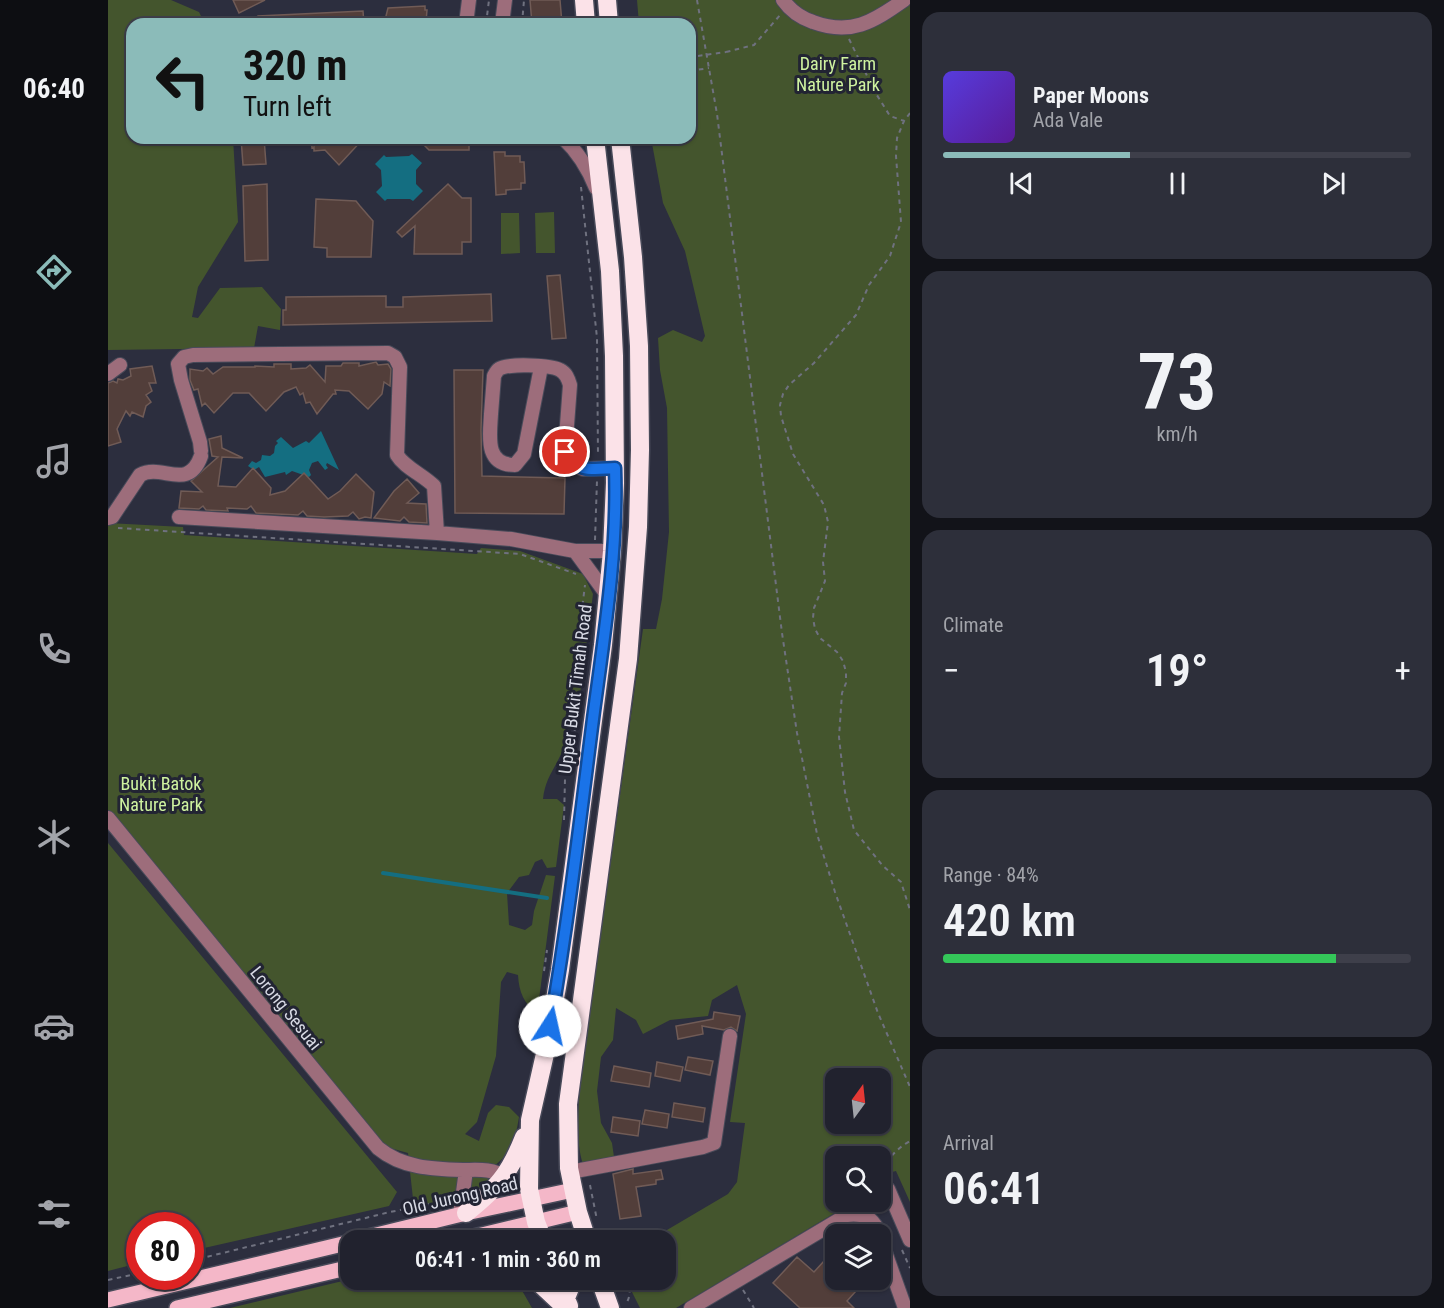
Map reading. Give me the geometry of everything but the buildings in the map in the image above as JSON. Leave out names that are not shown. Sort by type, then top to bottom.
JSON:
[{"type":"highway","points":[[607,0],[608,18]]},
{"type":"highway","name":"Upper Bukit Timah Road","points":[[539,1230],[530,1199],[528,1154],[530,1120],[547,1045],[560,970],[571,829],[608,596],[603,551],[614,356],[611,296],[597,144]]},
{"type":"highway","points":[[590,1230],[578,1212],[578,1182],[568,1151],[568,1104],[628,659],[640,450],[639,346],[633,257],[621,144]]},
{"type":"highway","points":[[611,296],[618,262],[622,257],[633,257]]},
{"type":"highway","points":[[609,473],[629,450],[632,448],[640,450]]},
{"type":"highway","points":[[571,829],[586,833],[600,828],[606,818]]},
{"type":"highway","points":[[464,1208],[504,1177],[514,1162],[530,1120]]},
{"type":"highway","points":[[548,1290],[567,1305]]},
{"type":"highway","points":[[562,1290],[567,1305]]},
{"type":"highway","points":[[567,1305],[570,1290]]},
{"type":"highway","points":[[607,1290],[618,1306]]},
{"type":"main road","name":"Old Jurong Road","points":[[390,1230],[464,1208],[530,1199],[578,1182]]},
{"type":"main road","points":[[504,1230],[578,1212]]},
{"type":"main road","points":[[108,1300],[340,1245]]},
{"type":"main road","points":[[177,1308],[340,1270]]},
{"type":"street","points":[[467,18],[469,0]]},
{"type":"street","points":[[503,18],[505,0]]},
{"type":"street","points":[[785,3],[805,19],[825,26],[843,28],[862,25],[878,18],[904,0]]},
{"type":"street","points":[[562,144],[578,152],[589,170],[602,201]]},
{"type":"street","points":[[108,518],[112,517],[140,475],[148,471],[177,476],[197,467],[201,453],[200,442],[178,364],[184,357],[193,355],[388,353],[395,357],[400,367],[397,455],[401,462],[423,475],[434,486],[437,533]]},
{"type":"street","points":[[108,374],[120,364]]},
{"type":"street","points":[[541,367],[524,454],[515,465],[506,465],[495,457],[489,444],[494,376],[498,369],[507,365],[552,367],[561,370],[568,377],[570,385],[565,452],[572,464],[583,469],[609,473]]},
{"type":"street","points":[[179,517],[437,533],[511,539],[575,551],[603,551]]},
{"type":"street","points":[[575,551],[608,596]]},
{"type":"street","name":"Lorong Sesuai","points":[[108,818],[378,1148],[400,1162],[421,1167],[487,1170],[504,1177]]},
{"type":"street","points":[[578,1182],[714,1143],[730,1036]]},
{"type":"street","points":[[464,1208],[466,1170]]},
{"type":"street","points":[[891,1199],[910,1240]]},
{"type":"street","points":[[832,1224],[847,1215],[857,1214],[868,1217],[874,1224]]},
{"type":"street","points":[[691,1308],[825,1228]]},
{"type":"street","points":[[891,1268],[905,1308]]},
{"type":"path","points":[[487,18],[489,0]]},
{"type":"path","points":[[522,18],[524,0]]},
{"type":"path","points":[[696,0],[717,114],[782,633],[797,733],[817,834],[835,892],[878,1013],[910,1087]]},
{"type":"path","points":[[696,56],[754,45],[785,3]]},
{"type":"path","points":[[843,28],[891,116],[904,122]]},
{"type":"path","points":[[696,70],[709,68]]},
{"type":"path","points":[[910,113],[897,138],[896,156],[901,222],[890,256],[869,285],[856,315],[814,363],[789,385],[780,405],[781,416],[793,454],[824,505],[828,522],[823,562],[825,581],[814,608],[813,618],[820,638],[837,652],[846,672],[839,737],[845,792],[854,830],[883,866],[901,882],[910,910]]},
{"type":"path","points":[[581,188],[609,473],[603,551]]},
{"type":"path","points":[[108,527],[520,554],[575,574]]},
{"type":"path","points":[[578,641],[586,578]]},
{"type":"path","points":[[571,829],[565,779],[577,718]]},
{"type":"path","points":[[543,980],[547,946]]},
{"type":"path","points":[[891,1155],[910,1140]]},
{"type":"path","points":[[578,1182],[592,1230]]},
{"type":"path","points":[[204,1257],[390,1212],[464,1208]]},
{"type":"path","points":[[108,1281],[126,1276]]},
{"type":"path","points":[[739,1280],[742,1290],[754,1308]]},
{"type":"path","points":[[618,1306],[630,1296],[629,1290]]},
{"type":"green space","points":[[108,0],[171,0],[199,12],[202,18],[126,18],[126,144],[233,144],[238,222],[198,287],[192,317],[198,318],[220,288],[262,287],[281,309],[280,330],[258,326],[254,348],[108,350]]},
{"type":"green space","name":"Dairy Farm Nature Park","points":[[637,0],[910,0],[910,1202],[896,1171],[891,1172],[891,1146],[825,1146],[825,1212],[836,1212],[676,1308],[640,1308],[631,1290],[676,1290],[676,1230],[667,1230],[728,1194],[737,1182],[745,1123],[730,1122],[746,1014],[737,985],[712,1000],[708,1016],[670,1020],[643,1034],[636,1020],[616,1008],[613,1040],[601,1057],[597,1091],[601,1123],[612,1143],[614,1157],[583,1164],[578,1136],[586,1041],[643,629],[656,629],[662,599],[669,532],[667,408],[660,370],[658,338],[673,330],[702,342],[705,336],[685,251],[663,203],[652,144],[696,144],[696,18],[638,18]]},
{"type":"green space","points":[[554,212],[555,253],[536,253],[535,213]]},
{"type":"green space","points":[[501,213],[519,213],[520,253],[501,254]]},
{"type":"green space","name":"Bukit Batok Nature Park","points":[[108,523],[183,527],[184,535],[477,554],[481,548],[520,551],[583,574],[593,594],[580,694],[565,745],[548,780],[543,799],[557,799],[564,805],[556,867],[547,868],[542,859],[535,862],[529,875],[519,877],[507,893],[509,925],[525,930],[532,925],[534,911],[546,875],[555,876],[537,1015],[523,997],[518,975],[507,972],[501,982],[496,1056],[477,1122],[465,1134],[479,1141],[488,1113],[496,1105],[509,1107],[519,1117],[518,1125],[512,1145],[505,1156],[493,1167],[496,1169],[483,1190],[464,1201],[414,1208],[408,1153],[390,1148],[380,1142],[108,813]]},
{"type":"green space","points":[[108,843],[397,1192],[389,1206],[204,1248],[204,1212],[126,1212],[126,1266],[108,1271]]},
{"type":"green space","points":[[340,1282],[340,1290],[522,1290],[532,1308],[230,1308]]},
{"type":"water","points":[[412,154],[422,163],[416,170],[416,184],[423,191],[413,201],[387,199],[385,201],[376,192],[382,186],[381,170],[375,164],[384,155],[386,157]]},
{"type":"water","points":[[321,431],[339,470],[327,463],[328,468],[325,470],[318,461],[312,463],[309,477],[292,471],[286,475],[285,472],[265,477],[259,467],[254,470],[248,466],[252,461],[256,463],[261,460],[262,455],[270,456],[274,453],[278,443],[276,441],[281,437],[293,448],[306,441],[309,443]]},
{"type":"waterway","points":[[383,873],[547,898]]},
{"type":"route","points":[[550,1026],[560,970],[603,645],[612,551],[615,483],[615,468],[583,469],[572,464],[565,452]]}]
